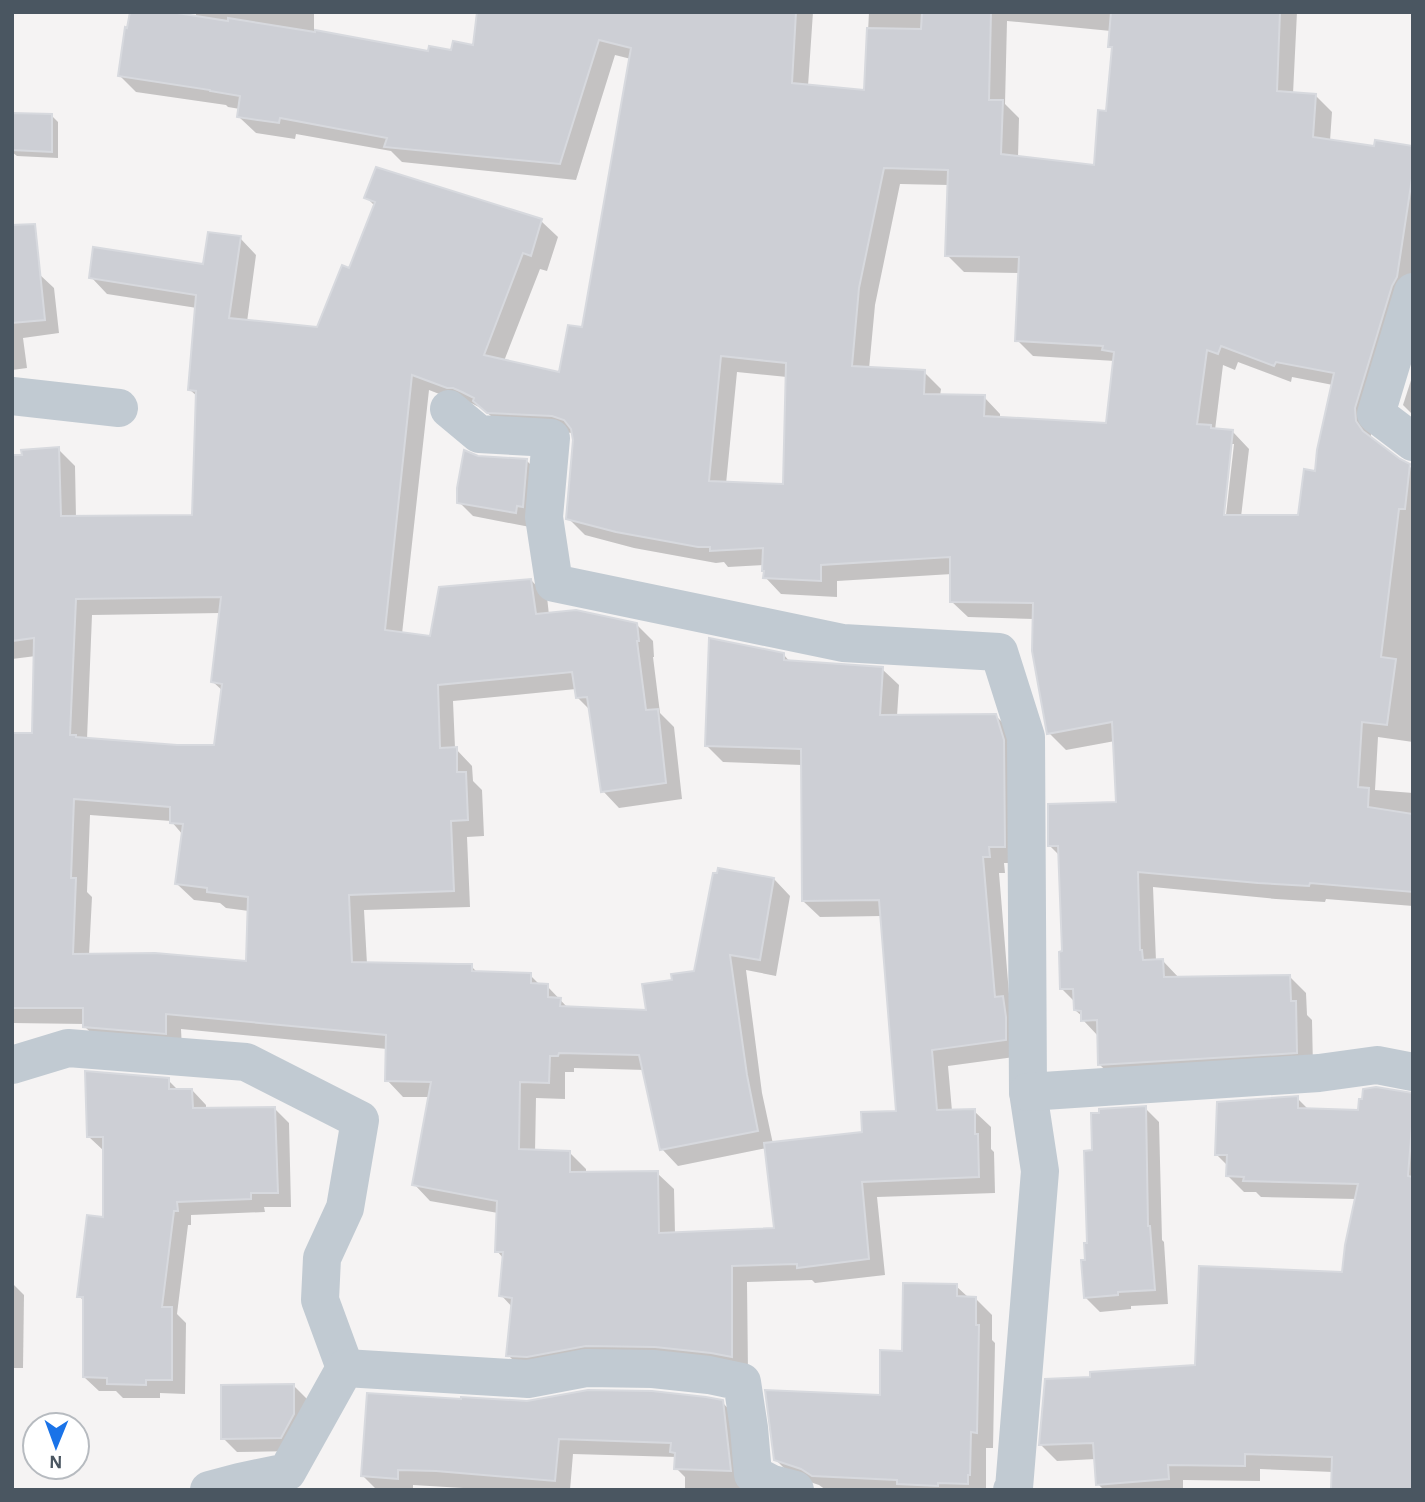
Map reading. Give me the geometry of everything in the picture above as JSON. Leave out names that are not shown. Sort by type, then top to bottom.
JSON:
[{"type":"street","points":[[1413,292],[1376,414],[1413,442]]},
{"type":"street","points":[[12,396],[120,408]]},
{"type":"street","points":[[449,409],[479,434],[551,438],[544,517],[554,583],[843,643],[999,652],[1026,737],[1028,1092],[1040,1171],[1020,1489]]},
{"type":"street","points":[[12,1065],[68,1048],[246,1062],[360,1120],[345,1208],[322,1258],[320,1300],[345,1368],[287,1472],[209,1490]]},
{"type":"street","points":[[1028,1092],[1319,1073],[1377,1065],[1413,1072]]},
{"type":"street","points":[[345,1368],[528,1379],[586,1368],[653,1369],[709,1375],[742,1382],[753,1474],[772,1484],[795,1490]]},
{"type":"building","points":[[130,12],[171,12],[315,30],[428,51],[429,46],[451,50],[453,41],[473,45],[477,12],[796,12],[792,83],[864,90],[867,28],[921,29],[922,12],[991,12],[989,100],[1003,100],[1001,154],[1094,165],[1098,110],[1106,111],[1112,47],[1108,47],[1111,12],[1280,12],[1277,91],[1316,94],[1313,137],[1374,146],[1375,140],[1413,146],[1413,172],[1397,277],[1355,408],[1356,421],[1363,431],[1410,464],[1405,509],[1399,509],[1381,657],[1396,659],[1387,725],[1362,722],[1358,787],[1369,788],[1368,807],[1413,814],[1413,892],[1310,883],[1309,886],[1258,883],[1138,872],[1140,950],[1143,960],[1163,959],[1164,977],[1290,975],[1291,1001],[1296,1001],[1297,1053],[1098,1065],[1097,1020],[1081,1021],[1081,1011],[1074,1010],[1073,989],[1060,989],[1059,952],[1062,951],[1058,846],[1048,846],[1048,804],[1116,802],[1112,722],[1047,734],[1032,651],[1033,603],[950,602],[950,557],[821,565],[821,581],[763,578],[763,548],[710,551],[710,547],[616,532],[566,519],[573,440],[571,429],[564,420],[552,416],[487,413],[473,401],[474,398],[412,375],[385,630],[430,636],[439,587],[531,579],[536,614],[576,610],[637,623],[646,710],[658,709],[666,783],[601,792],[587,697],[576,698],[572,672],[438,685],[440,748],[457,747],[457,772],[466,772],[468,820],[451,821],[454,891],[349,895],[352,962],[472,964],[472,971],[531,973],[531,983],[548,984],[548,997],[561,998],[560,1006],[646,1010],[642,984],[672,980],[671,974],[694,971],[713,873],[717,873],[718,868],[774,878],[760,960],[730,955],[758,1131],[660,1150],[639,1055],[559,1053],[558,1056],[550,1056],[549,1083],[520,1082],[519,1149],[570,1151],[570,1172],[658,1171],[659,1233],[774,1228],[764,1143],[862,1132],[861,1112],[896,1111],[879,900],[802,901],[801,749],[705,746],[709,638],[784,653],[784,660],[883,667],[880,715],[996,714],[1004,740],[1005,847],[989,847],[990,857],[983,857],[995,997],[1003,996],[1006,1040],[932,1050],[937,1110],[975,1109],[979,1177],[862,1182],[869,1259],[797,1268],[797,1264],[732,1266],[732,1357],[655,1347],[586,1346],[527,1357],[506,1356],[512,1298],[499,1296],[503,1252],[495,1252],[497,1201],[412,1185],[431,1082],[385,1081],[386,1035],[166,1014],[166,1034],[83,1027],[83,1008],[12,1008],[12,733],[32,733],[34,638],[12,641],[12,455],[22,455],[21,450],[59,447],[61,516],[192,515],[196,391],[188,390],[196,295],[89,278],[93,247],[203,264],[208,232],[241,236],[229,318],[317,327],[342,265],[349,268],[375,202],[364,198],[376,167],[542,219],[531,256],[523,253],[484,355],[559,372],[568,325],[582,327],[631,48],[599,40],[560,164],[384,147],[387,138],[280,118],[279,123],[237,117],[240,96],[118,76],[125,27],[127,28]],"holes":[[[884,168],[948,170],[945,256],[1019,257],[1015,341],[1103,346],[1102,350],[1114,352],[1106,423],[984,416],[985,395],[924,394],[925,370],[852,366],[859,288]],[[1221,346],[1274,366],[1276,362],[1334,373],[1315,471],[1304,469],[1298,515],[1224,515],[1233,430],[1197,424],[1207,350],[1218,354]],[[721,356],[786,363],[783,484],[709,481]],[[221,597],[211,682],[222,684],[214,745],[177,745],[70,735],[76,599]],[[74,799],[170,807],[170,823],[183,824],[175,884],[207,888],[207,892],[248,897],[246,961],[155,953],[73,954],[76,878],[71,878]]]},
{"type":"building","points":[[12,113],[52,114],[52,152],[12,150]]},
{"type":"building","points":[[35,224],[45,320],[12,323],[12,225]]},
{"type":"building","points":[[464,450],[478,456],[527,459],[523,507],[517,506],[516,513],[457,503]]},
{"type":"building","points":[[85,1071],[169,1078],[169,1089],[192,1089],[193,1108],[275,1107],[278,1193],[251,1193],[251,1199],[177,1202],[178,1211],[174,1211],[162,1307],[172,1307],[172,1380],[146,1380],[146,1385],[107,1384],[107,1378],[83,1377],[83,1297],[77,1297],[87,1215],[103,1217],[103,1137],[87,1137]]},
{"type":"building","points":[[1376,1087],[1413,1093],[1408,1176],[1413,1177],[1413,1490],[1331,1490],[1332,1457],[1245,1454],[1245,1466],[1168,1465],[1169,1479],[1096,1485],[1093,1443],[1039,1445],[1045,1379],[1090,1377],[1090,1372],[1195,1365],[1199,1266],[1342,1272],[1358,1184],[1243,1181],[1244,1177],[1226,1176],[1227,1155],[1215,1155],[1217,1102],[1298,1096],[1298,1108],[1358,1110],[1363,1089]]},
{"type":"building","points":[[1146,1106],[1148,1226],[1155,1290],[1118,1292],[1118,1295],[1084,1298],[1081,1260],[1085,1260],[1084,1243],[1087,1243],[1084,1151],[1092,1150],[1091,1113],[1099,1113],[1099,1109]]},
{"type":"building","points":[[903,1283],[957,1284],[957,1296],[976,1297],[976,1325],[979,1325],[977,1433],[971,1432],[968,1484],[897,1484],[897,1480],[812,1476],[801,1469],[774,1460],[765,1390],[880,1395],[880,1350],[902,1351]]},
{"type":"building","points":[[294,1384],[294,1414],[281,1438],[221,1439],[221,1385]]},
{"type":"building","points":[[588,1390],[652,1391],[723,1400],[731,1471],[674,1469],[675,1453],[670,1452],[671,1443],[559,1439],[555,1481],[398,1470],[398,1479],[361,1476],[367,1393],[527,1401]]}]
